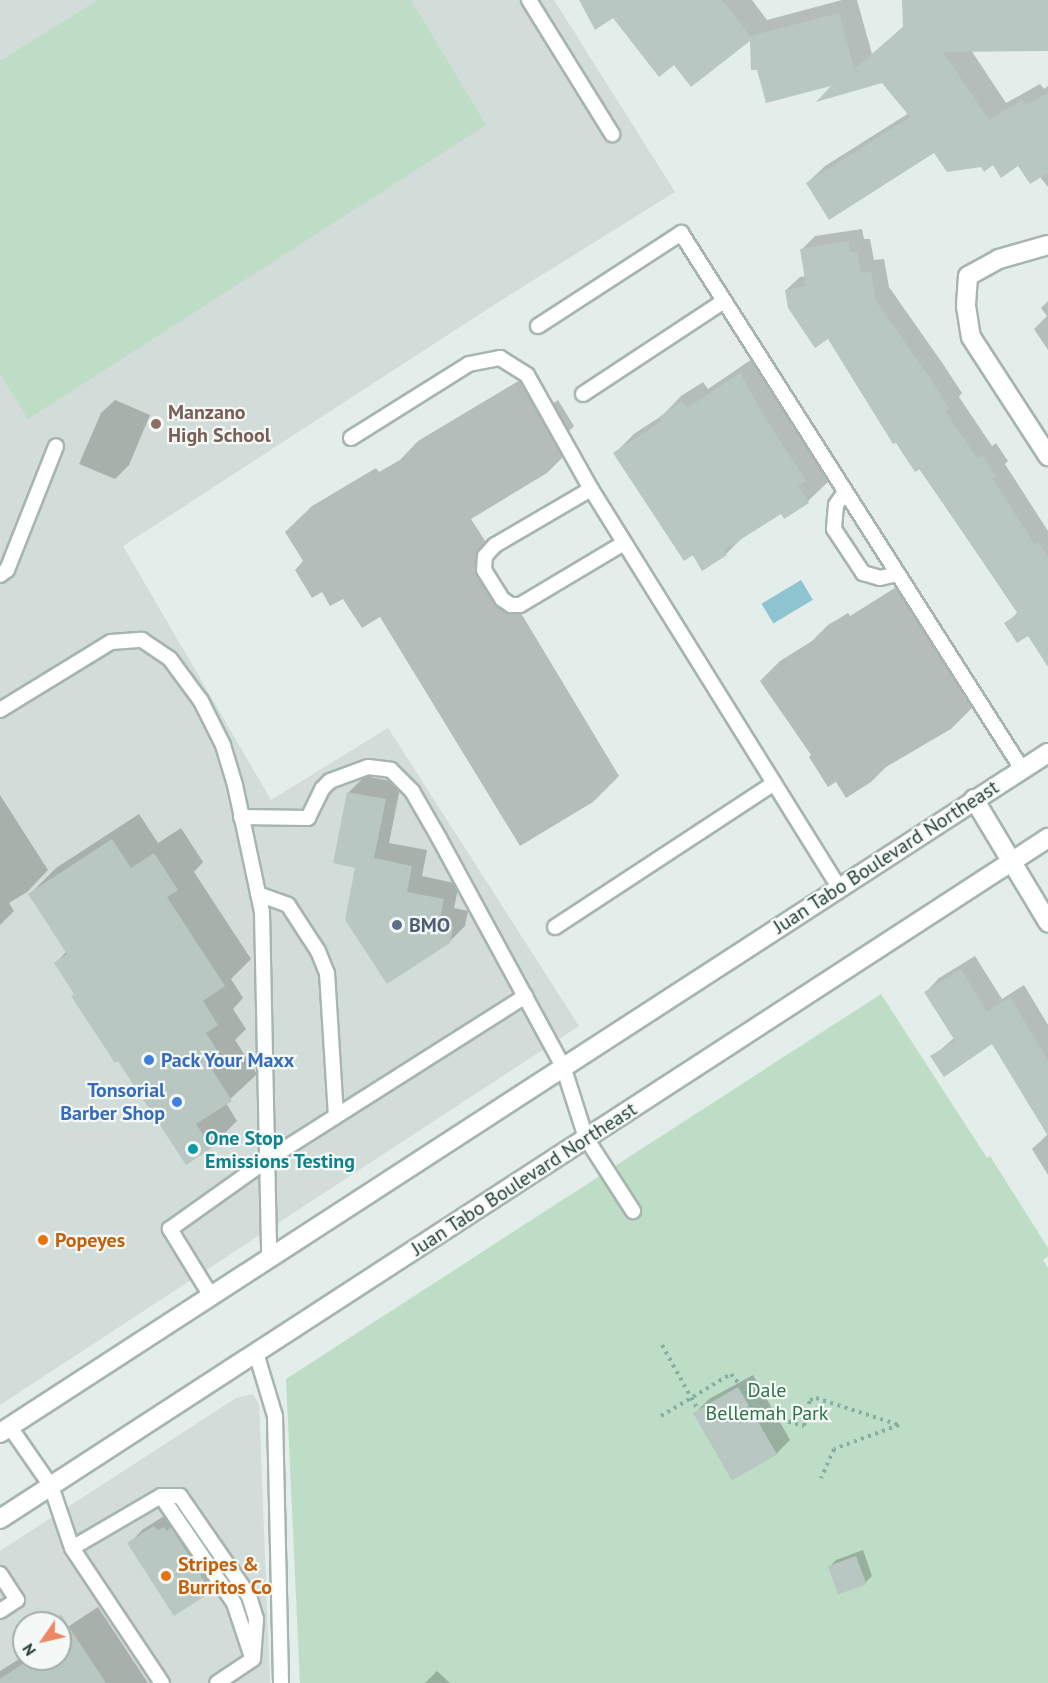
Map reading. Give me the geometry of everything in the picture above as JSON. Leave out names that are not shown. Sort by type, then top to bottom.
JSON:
[{"type":"main road","points":[[1048,245],[999,259],[968,276],[966,306],[971,337],[1048,456]]},
{"type":"main road","name":"Juan Tabo Boulevard Northeast","points":[[5,1430],[1048,753]]},
{"type":"main road","points":[[974,799],[1048,922]]},
{"type":"main road","name":"Juan Tabo Boulevard Northeast","points":[[0,1519],[1048,838]]},
{"type":"lane","points":[[529,0],[612,134]]},
{"type":"lane","points":[[538,326],[681,233],[1022,769]]},
{"type":"lane","points":[[583,394],[724,301]]},
{"type":"lane","points":[[351,438],[469,364],[500,358],[527,375],[591,489],[839,887]]},
{"type":"lane","points":[[0,575],[7,570],[56,446]]},
{"type":"lane","points":[[591,489],[495,545],[485,556],[484,570],[502,599],[511,605],[520,605],[624,543]]},
{"type":"lane","points":[[845,492],[836,506],[834,529],[863,573],[880,578],[898,574]]},
{"type":"lane","points":[[0,710],[111,642],[142,640],[170,659],[201,701],[223,745],[262,912],[269,1258]]},
{"type":"lane","points":[[241,817],[304,819],[310,815],[322,789],[330,781],[368,767],[391,770],[412,791],[563,1066],[586,1138],[633,1211]]},
{"type":"lane","points":[[555,927],[774,783]]},
{"type":"lane","points":[[258,894],[288,905],[318,951],[327,973],[336,1116]]},
{"type":"lane","points":[[211,1296],[170,1229],[267,1160],[525,996]]},
{"type":"lane","points":[[256,1353],[275,1416],[281,1683]]},
{"type":"lane","points":[[5,1430],[51,1486],[72,1548],[162,1683]]},
{"type":"lane","points":[[72,1548],[161,1496],[180,1496],[249,1596],[256,1619],[253,1659],[217,1683]]},
{"type":"lane","points":[[0,1574],[17,1600],[0,1611]]},
{"type":"path","points":[[662,1346],[698,1410]]},
{"type":"path","points":[[661,1416],[731,1374],[745,1391],[752,1411],[804,1426],[810,1400],[816,1398],[899,1425],[834,1449],[821,1478]]},
{"type":"shaded area","points":[[0,0],[554,0],[675,192],[500,301],[123,546],[271,800],[388,728],[579,1026],[0,1405]]},
{"type":"shaded area","points":[[253,1394],[259,1404],[270,1683],[0,1683],[0,1551],[236,1398]]},
{"type":"green space","points":[[98,0],[411,0],[486,125],[28,419],[0,374],[0,61]]},
{"type":"green space","name":"Dale Bellemah Park","points":[[881,994],[987,1158],[990,1156],[1048,1248],[1048,1256],[1043,1260],[1048,1268],[1048,1683],[300,1683],[286,1379]]},
{"type":"water","points":[[801,580],[813,600],[773,623],[762,604]]},
{"type":"building","points":[[579,0],[722,0],[750,36],[839,13],[854,69],[903,28],[902,0],[1048,0],[1048,51],[943,52],[989,120],[1022,100],[1026,105],[1048,93],[1048,173],[1030,184],[1018,166],[1001,178],[993,165],[984,172],[981,167],[947,172],[934,153],[829,220],[806,183],[910,117],[882,83],[816,102],[831,86],[766,103],[757,70],[751,70],[750,41],[691,87],[674,65],[659,77],[613,18],[595,30]]},
{"type":"building","points":[[849,241],[850,252],[857,251],[861,273],[871,272],[876,301],[949,408],[945,411],[977,458],[982,455],[996,476],[992,478],[1035,545],[1038,542],[1048,557],[1048,667],[1028,636],[1017,643],[1004,623],[1018,614],[920,469],[915,472],[896,443],[893,444],[828,339],[815,348],[788,308],[785,290],[806,286],[800,249]]},
{"type":"building","points":[[740,373],[767,421],[806,481],[798,486],[809,503],[784,519],[781,514],[724,550],[727,555],[702,571],[693,555],[684,561],[613,453],[662,421],[659,417],[682,401],[687,408]]},
{"type":"building","name":"BMO","points":[[347,792],[386,799],[374,858],[412,866],[407,892],[444,899],[439,924],[453,927],[450,943],[387,984],[345,920],[355,868],[333,863]]},
{"type":"building","points":[[112,839],[131,868],[154,853],[178,890],[167,897],[225,986],[203,1001],[218,1025],[206,1033],[221,1057],[209,1065],[232,1101],[196,1124],[212,1148],[186,1165],[118,1061],[115,1063],[71,996],[74,994],[54,963],[67,954],[28,894]]},
{"type":"building","points":[[961,969],[987,1012],[1010,997],[1048,1061],[1048,1136],[992,1044],[944,1077],[930,1056],[955,1041],[924,992]]},
{"type":"building","points":[[738,1387],[777,1455],[732,1481],[693,1413]]},
{"type":"building","points":[[154,1526],[158,1530],[164,1527],[167,1531],[171,1527],[211,1592],[174,1616],[127,1543]]},
{"type":"building","points":[[856,1556],[866,1584],[838,1594],[828,1566]]},
{"type":"building","points":[[72,1631],[106,1683],[0,1683],[0,1679],[12,1671],[72,1671]]},
{"type":"place","name":"Manzano High School","points":[[156,424]]},
{"type":"place","name":"BMO","points":[[397,925]]},
{"type":"place","name":"Pack Your Maxx","points":[[149,1060]]},
{"type":"place","name":"Tonsorial Barber Shop","points":[[177,1102]]},
{"type":"place","name":"One Stop Emissions Testing","points":[[193,1149]]},
{"type":"place","name":"Popeyes","points":[[43,1240]]},
{"type":"place","name":"Stripes & Burritos Co","points":[[166,1576]]}]
